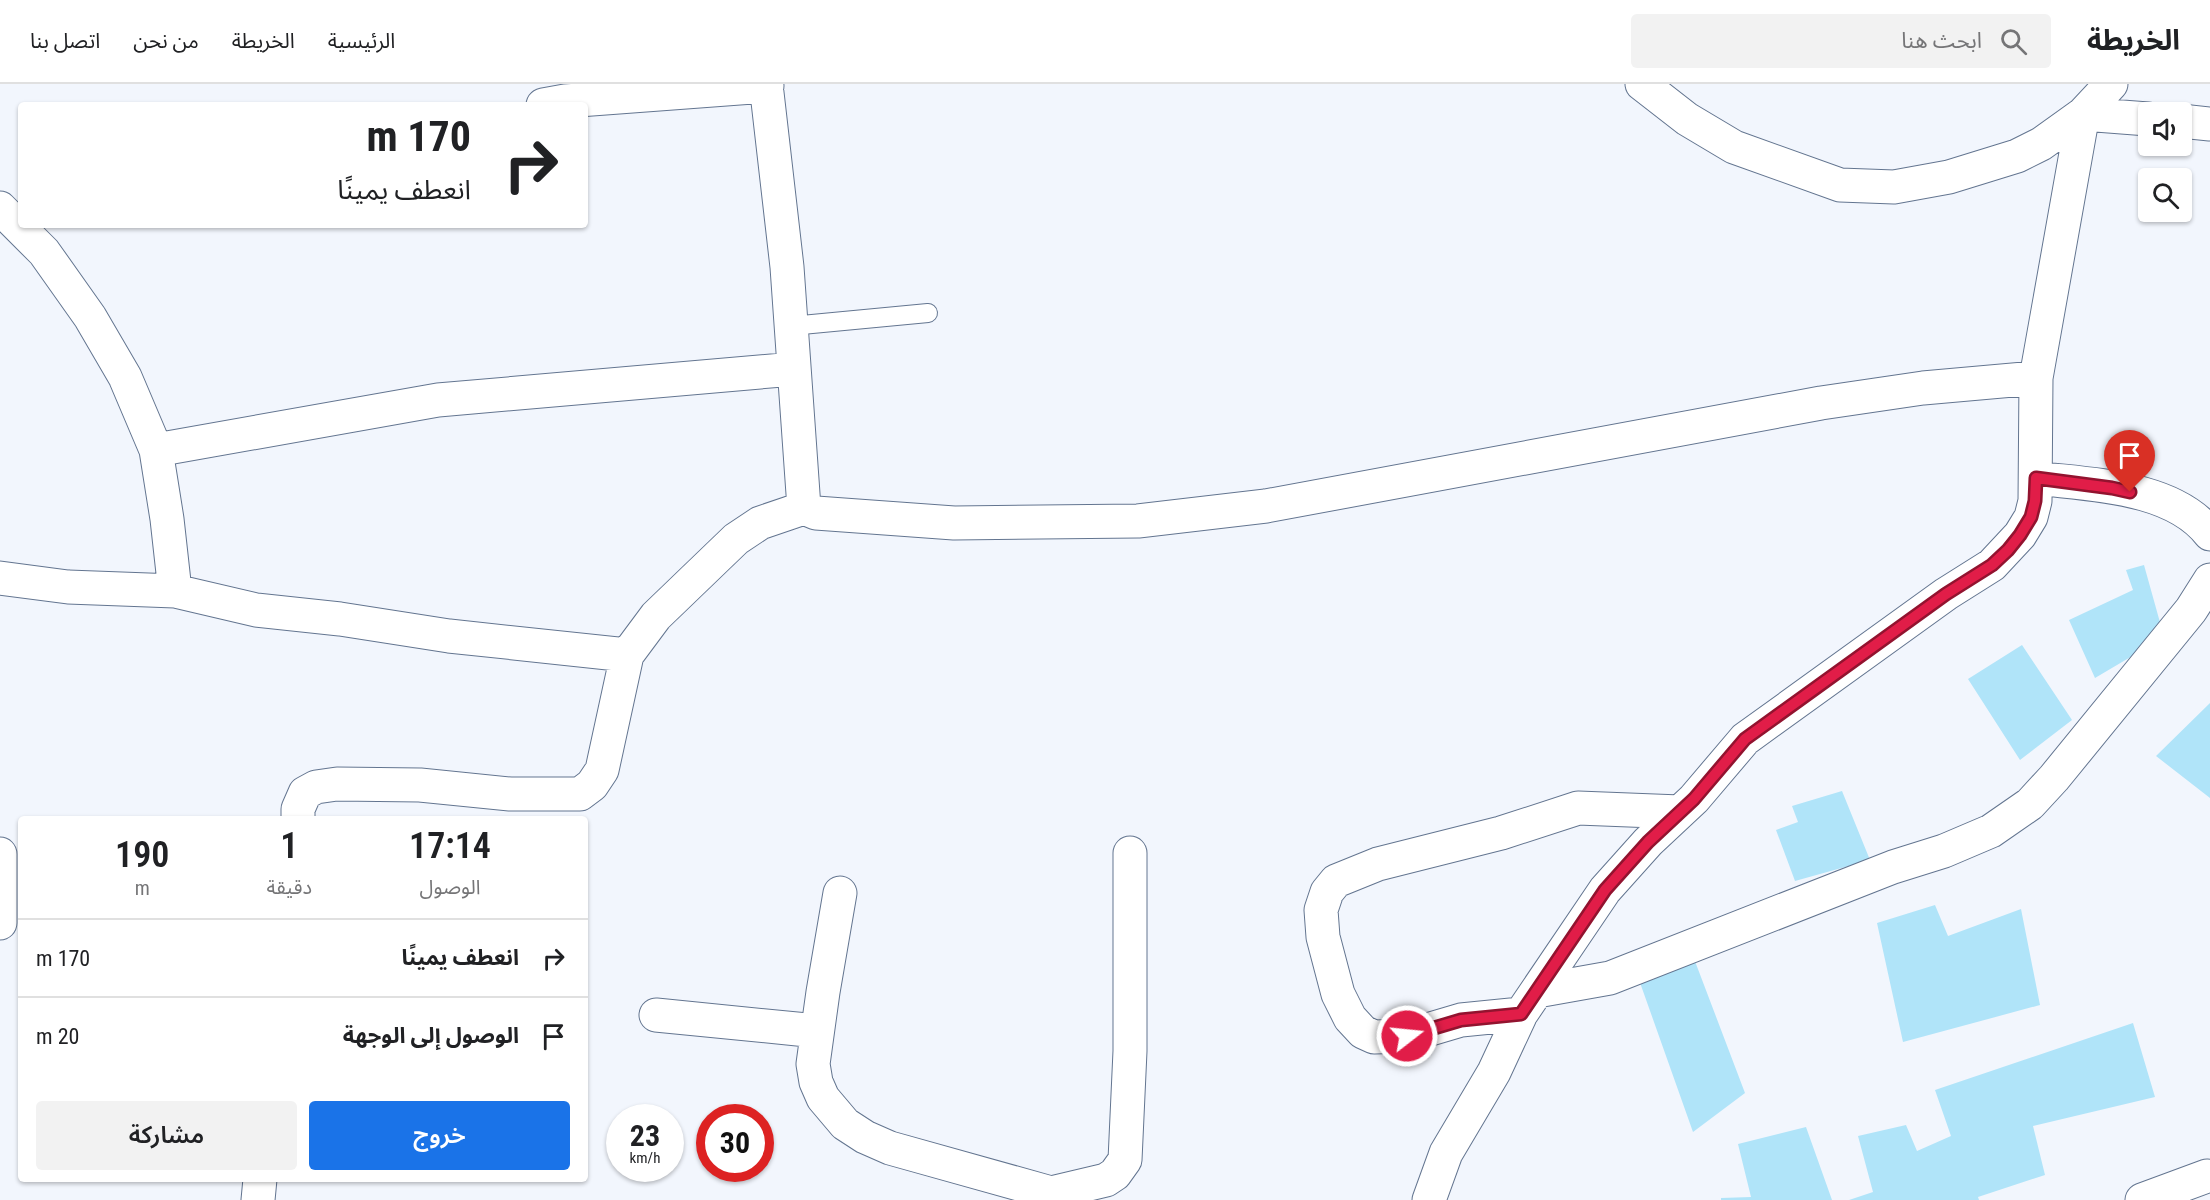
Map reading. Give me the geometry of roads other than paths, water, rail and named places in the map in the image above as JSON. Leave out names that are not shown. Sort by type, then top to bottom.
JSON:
[{"type":"street","points":[[1642,84],[1687,119],[1734,147],[1840,185],[1894,187],[1949,177],[2018,156],[2042,144],[2084,114],[2111,84]]},
{"type":"street","points":[[557,97],[767,85],[785,245],[804,508]]},
{"type":"street","points":[[2084,114],[2138,118]]},
{"type":"street","points":[[1429,1200],[1446,1153],[1494,1072],[1529,1002],[1605,890],[1648,842],[1694,799],[1745,739],[1946,594],[1992,565],[2020,535],[2031,517],[2035,501],[2036,478],[2036,378],[2084,114]]},
{"type":"street","points":[[2192,123],[2210,124]]},
{"type":"street","points":[[0,208],[18,226]]},
{"type":"street","points":[[20,228],[44,252],[90,317],[124,376],[156,450],[175,591]]},
{"type":"street","points":[[156,450],[438,400],[794,369]]},
{"type":"street","points":[[298,816],[298,809],[305,793],[316,787],[337,784],[420,785],[510,794],[580,794],[592,785],[602,770],[627,655],[656,616],[736,539],[760,523],[804,508],[816,513],[954,524],[1138,521],[1266,506],[1821,403],[1923,388],[2036,378]]},
{"type":"street","points":[[2036,478],[2112,488],[2166,501],[2189,512],[2210,534]]},
{"type":"street","points":[[0,578],[68,587],[175,591],[256,610],[340,619],[449,636],[627,655]]},
{"type":"street","points":[[1680,812],[1578,808],[1501,833],[1378,864],[1336,881],[1327,892],[1321,910],[1323,937],[1338,994],[1350,1018],[1363,1032],[1374,1037],[1407,1036],[1529,1002],[1610,978],[1991,831],[2030,804],[2055,777],[2191,610],[2210,580]]},
{"type":"street","points":[[840,893],[813,1064],[816,1082],[823,1098],[844,1124],[865,1137],[890,1148],[1050,1196],[1106,1180],[1115,1174],[1125,1161],[1130,1050],[1130,853]]},
{"type":"street","points":[[0,854],[0,923]]},
{"type":"street","points":[[656,1015],[818,1031]]},
{"type":"street","points":[[2142,1200],[2207,1176]]},
{"type":"street","points":[[258,1200],[260,1182]]},
{"type":"lane","points":[[791,326],[928,313]]}]
